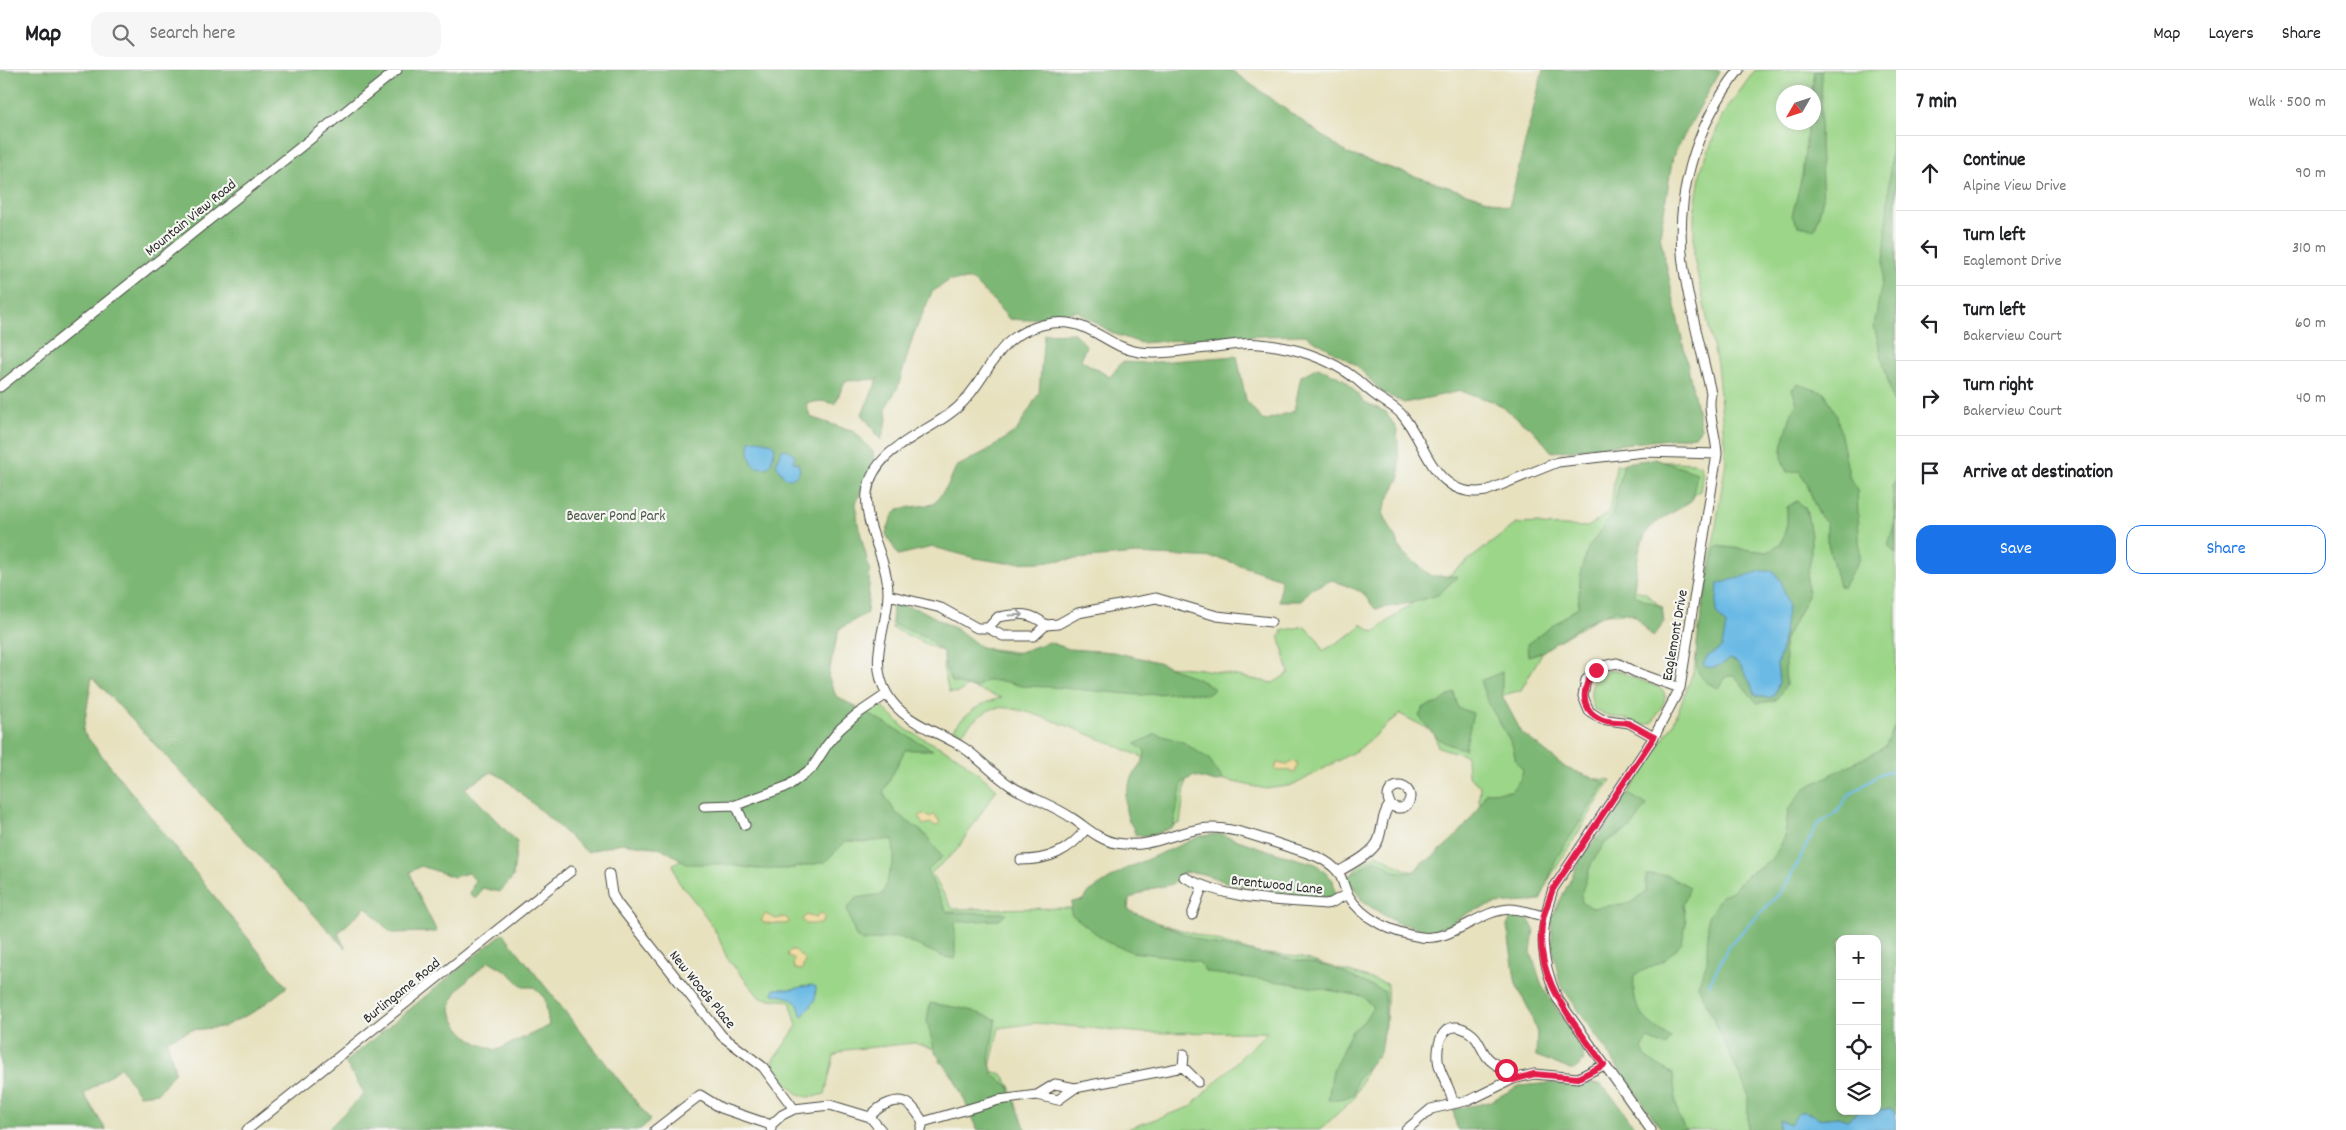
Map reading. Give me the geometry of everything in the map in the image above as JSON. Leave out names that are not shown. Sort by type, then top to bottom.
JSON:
[{"type":"street","name":"Mountain View Road","points":[[0,387],[397,70]]},
{"type":"street","name":"Eaglemont Drive","points":[[1651,1130],[1557,998],[1547,974],[1542,942],[1544,916],[1553,889],[1654,737],[1680,688],[1716,454],[1716,436],[1719,430],[1716,398],[1711,393],[1684,269],[1682,216],[1684,193],[1705,124],[1728,84],[1739,70]]},
{"type":"street","points":[[1544,916],[1511,909],[1488,915],[1443,934],[1427,938],[1391,930],[1370,919],[1347,894],[1338,872],[1326,861],[1310,854],[1237,831],[1202,828],[1160,842],[1113,843],[1086,829],[1054,807],[1030,797],[1006,783],[965,749],[904,715],[882,685],[878,661],[880,637],[888,595],[884,561],[867,514],[867,489],[880,463],[899,446],[950,414],[963,403],[1003,346],[1016,336],[1042,325],[1062,322],[1076,324],[1132,350],[1142,352],[1168,353],[1258,344],[1313,356],[1338,365],[1404,416],[1433,468],[1441,476],[1463,490],[1478,492],[1486,490],[1558,462],[1644,452],[1716,454]]},
{"type":"street","points":[[888,595],[941,608],[977,628],[988,628],[1003,636],[1034,636],[1046,625],[1058,624],[1078,613],[1156,598],[1217,616],[1271,622]]},
{"type":"street","points":[[988,628],[998,617],[1020,614],[1036,617],[1046,625]]},
{"type":"street","points":[[1654,737],[1629,723],[1601,719],[1589,711],[1583,696],[1586,680],[1596,670],[1604,666],[1617,664],[1680,688]]},
{"type":"street","points":[[704,806],[736,806],[782,789],[794,782],[812,768],[826,745],[856,715],[887,694]]},
{"type":"street","points":[[1338,872],[1373,847],[1379,836],[1386,810],[1390,804]]},
{"type":"street","points":[[736,806],[745,825]]},
{"type":"street","points":[[1021,860],[1037,860],[1061,853],[1074,844],[1086,829]]},
{"type":"street","name":"Burlingame Road","points":[[248,1130],[571,871]]},
{"type":"street","name":"New Woods Place","points":[[609,874],[612,894],[617,903],[722,1036],[763,1068],[794,1109]]},
{"type":"street","name":"Brentwood Lane","points":[[1184,877],[1202,887],[1254,898],[1324,904],[1331,903],[1347,894]]},
{"type":"street","points":[[1192,915],[1202,887]]},
{"type":"street","points":[[1453,1103],[1451,1090],[1439,1068],[1438,1060],[1440,1035],[1446,1030],[1455,1028],[1465,1030],[1474,1036],[1485,1055],[1506,1070],[1513,1080]]},
{"type":"street","points":[[1184,1054],[1183,1067],[1198,1082]]},
{"type":"street","points":[[1406,1130],[1431,1109],[1470,1100],[1513,1080],[1534,1074],[1578,1078],[1604,1065]]},
{"type":"street","points":[[1037,1096],[1055,1084],[1075,1088],[1183,1067]]},
{"type":"street","points":[[870,1117],[887,1104],[898,1101],[909,1104],[922,1126],[999,1100],[1037,1096],[1058,1100],[1075,1088]]},
{"type":"street","points":[[655,1130],[700,1095],[721,1108],[771,1128],[782,1115],[794,1109],[830,1105],[870,1117],[881,1130]]},
{"type":"green space","name":"Beaver Pond Park","points":[[0,70],[1231,70],[1348,154],[1509,207],[1543,70],[1720,70],[1673,156],[1660,236],[1701,428],[1695,436],[1552,452],[1533,430],[1495,402],[1461,391],[1404,403],[1382,392],[1356,365],[1305,335],[1220,337],[1141,343],[1114,334],[1077,311],[1025,320],[1009,319],[972,280],[950,280],[932,292],[913,336],[898,387],[886,407],[887,420],[881,440],[862,414],[878,379],[845,381],[835,404],[822,401],[806,403],[810,417],[855,432],[873,452],[874,460],[856,503],[858,524],[870,571],[867,613],[839,629],[828,676],[836,696],[933,750],[905,750],[883,793],[896,813],[925,834],[942,857],[927,871],[947,912],[1006,913],[1000,920],[955,922],[955,959],[944,957],[899,937],[863,941],[856,937],[847,909],[856,898],[883,894],[894,858],[893,839],[866,842],[846,841],[825,862],[788,869],[757,869],[723,864],[688,864],[661,848],[621,843],[587,852],[505,779],[492,772],[465,788],[517,842],[513,877],[500,892],[482,888],[476,899],[470,894],[475,880],[468,873],[454,877],[421,866],[410,872],[417,892],[437,932],[391,933],[366,907],[338,933],[345,948],[92,677],[83,732],[287,987],[257,1010],[223,1027],[191,1030],[167,1040],[175,1071],[158,1093],[139,1095],[121,1067],[84,1094],[106,1130],[0,1130]]},
{"type":"green space","points":[[1755,70],[1896,70],[1896,753],[1768,1130],[1665,1130],[1570,884],[1673,724],[1694,670],[1726,460],[1717,364],[1694,258],[1694,214],[1701,170],[1723,114]]},
{"type":"green space","points":[[1815,70],[1822,70],[1821,108],[1821,85],[1813,85]]},
{"type":"green space","points":[[1896,118],[1896,413],[1874,326],[1883,277],[1893,123]]},
{"type":"green space","points":[[1807,130],[1820,130],[1823,199],[1815,229],[1798,226],[1792,216],[1802,176]]},
{"type":"green space","points":[[1074,333],[1086,345],[1081,360],[1110,377],[1122,362],[1144,363],[1237,356],[1246,400],[1263,421],[1294,411],[1301,376],[1318,367],[1345,380],[1364,402],[1386,412],[1397,430],[1400,477],[1387,501],[1383,513],[1402,552],[1431,576],[1458,576],[1438,595],[1411,603],[1375,609],[1362,592],[1332,580],[1309,590],[1301,601],[1279,601],[1281,579],[1219,558],[1136,554],[1006,563],[975,558],[933,547],[898,555],[886,534],[891,519],[898,509],[934,504],[948,485],[956,467],[990,449],[1017,430],[1039,393],[1044,334]]},
{"type":"green space","points":[[1798,384],[1825,393],[1837,416],[1849,475],[1857,490],[1860,559],[1843,587],[1839,586],[1827,540],[1827,524],[1817,511],[1804,477],[1799,471],[1787,472],[1782,459],[1784,441],[1791,414],[1797,404],[1792,389]]},
{"type":"green space","points":[[1655,459],[1697,473],[1692,500],[1650,528],[1639,550],[1634,595],[1662,607],[1664,623],[1653,637],[1635,615],[1616,610],[1583,624],[1542,652],[1528,656],[1527,644],[1578,607],[1581,570],[1588,548],[1612,515],[1624,463]]},
{"type":"green space","points":[[1651,461],[1694,463],[1700,465],[1703,473],[1700,491],[1641,527],[1631,589],[1646,593],[1663,609],[1648,632],[1640,619],[1628,613],[1604,614],[1546,646],[1521,690],[1494,698],[1527,749],[1586,778],[1611,780],[1546,884],[1498,875],[1353,874],[1356,868],[1377,854],[1406,870],[1416,872],[1421,862],[1441,857],[1482,809],[1479,801],[1480,786],[1468,776],[1467,756],[1438,747],[1434,732],[1400,714],[1359,749],[1294,785],[1266,789],[1187,772],[1180,823],[1158,831],[1135,835],[1126,795],[1145,758],[1047,718],[1009,708],[996,708],[987,711],[962,733],[954,729],[963,718],[975,709],[988,702],[1002,698],[967,686],[959,693],[949,692],[943,667],[946,653],[892,628],[893,620],[985,648],[1045,656],[1201,669],[1273,683],[1289,673],[1279,635],[1282,634],[1281,631],[1305,626],[1318,640],[1323,651],[1356,631],[1361,624],[1374,632],[1516,524],[1538,523],[1541,525],[1588,527],[1608,513],[1612,500],[1616,465]]},
{"type":"green space","points":[[1896,481],[1896,554],[1888,545],[1895,522],[1892,486]]},
{"type":"green space","points":[[1797,501],[1806,509],[1811,535],[1811,557],[1807,577],[1808,596],[1784,641],[1786,685],[1775,701],[1757,703],[1734,675],[1725,677],[1718,688],[1706,682],[1699,674],[1696,661],[1702,610],[1716,546],[1768,552],[1781,544],[1787,525],[1787,507]]},
{"type":"green space","points":[[893,603],[921,610],[960,631],[982,648],[1014,654],[1049,642],[1069,649],[1113,652],[1158,662],[1204,682],[1215,689],[1207,695],[1185,692],[1140,695],[1022,686],[1003,681],[986,681],[975,688],[952,682],[946,669],[943,652],[924,636],[892,624]]},
{"type":"green space","points":[[1611,670],[1621,672],[1662,690],[1665,694],[1665,699],[1652,723],[1643,725],[1631,720],[1606,715],[1594,709],[1591,696],[1592,685],[1599,676]]},
{"type":"green space","points":[[1502,672],[1502,696],[1522,733],[1566,768],[1606,783],[1557,857],[1540,901],[1495,904],[1470,912],[1448,925],[1430,931],[1395,922],[1363,902],[1347,877],[1376,859],[1394,871],[1411,873],[1434,856],[1464,827],[1480,805],[1486,792],[1511,791],[1520,780],[1523,770],[1516,761],[1512,744],[1488,703],[1480,681]]},
{"type":"green space","points":[[1454,692],[1458,708],[1473,713],[1465,749],[1450,745],[1439,739],[1419,716],[1424,707],[1439,703]]},
{"type":"green space","points":[[878,703],[907,730],[957,756],[997,789],[956,851],[931,873],[953,909],[1077,908],[1159,923],[1257,953],[1299,957],[1388,984],[1386,1027],[1354,1098],[1320,1130],[1124,1130],[1190,1107],[1267,1032],[1145,1033],[1035,1023],[999,1028],[989,1071],[1002,1074],[1012,1089],[968,1100],[969,1073],[939,1062],[941,1051],[914,1043],[845,1050],[834,1056],[825,1094],[809,1097],[803,1096],[792,1089],[773,1061],[797,1026],[790,1001],[760,998],[727,958],[717,934],[700,908],[678,881],[673,864],[757,819],[839,734]]},
{"type":"green space","points":[[1896,723],[1896,1114],[1890,1108],[1881,1110],[1881,935],[1836,935],[1836,1115],[1854,1115],[1847,1120],[1838,1117],[1818,1119],[1808,1112],[1790,1124],[1780,1121],[1779,1130],[1748,1130],[1748,1094],[1698,985],[1707,962],[1708,917],[1722,895],[1732,891],[1749,874],[1772,860],[1785,837],[1788,810],[1805,788],[1885,747]]},
{"type":"green space","points":[[1156,734],[1183,742],[1209,759],[1223,780],[1216,782],[1193,776],[1182,783],[1173,827],[1150,836],[1139,835],[1129,821],[1126,807],[1129,784],[1145,755],[1145,751],[1135,744]]},
{"type":"green space","points":[[1627,793],[1647,805],[1632,827],[1606,842],[1592,862],[1581,894],[1582,902],[1592,908],[1630,903],[1646,892],[1646,875],[1667,875],[1690,887],[1683,904],[1686,923],[1682,942],[1665,960],[1634,975],[1635,997],[1641,1013],[1653,1025],[1671,1038],[1666,1046],[1647,1039],[1642,1050],[1648,1059],[1673,1074],[1677,1110],[1686,1130],[1662,1130],[1560,984],[1553,949],[1551,919],[1582,856],[1605,828]]},
{"type":"green space","points":[[1220,834],[1316,864],[1333,880],[1336,898],[1272,891],[1227,882],[1194,872],[1179,874],[1173,884],[1150,889],[1129,899],[1128,910],[1206,943],[1331,967],[1385,992],[1385,1019],[1380,1053],[1357,1079],[1354,1094],[1340,1100],[1328,1100],[1333,1070],[1351,1032],[1364,1021],[1373,1007],[1362,996],[1288,983],[1217,974],[1205,971],[1199,962],[1132,952],[1107,942],[1071,914],[1072,902],[1084,900],[1089,892],[1125,869],[1201,836]]},
{"type":"green space","points":[[1527,917],[1534,929],[1531,952],[1542,986],[1581,1047],[1584,1061],[1574,1070],[1536,1056],[1537,1033],[1529,1010],[1516,984],[1507,926],[1511,918]]},
{"type":"green space","points":[[503,933],[649,1118],[649,1122],[639,1130],[327,1130],[364,1093],[345,1062]],"holes":[[[489,961],[508,972],[523,987],[534,987],[545,999],[549,1026],[497,1050],[480,1044],[466,1035],[452,1016],[451,1006],[458,990]]]},
{"type":"green space","points":[[930,1003],[966,1009],[996,1019],[989,1059],[993,1075],[1009,1086],[1026,1130],[977,1130],[954,1078],[935,1052],[927,1021]]},
{"type":"green space","points":[[1551,1083],[1600,1084],[1617,1102],[1637,1130],[1457,1130],[1453,1109],[1487,1103],[1519,1086]]},
{"type":"sand","points":[[1291,761],[1298,763],[1295,772],[1275,770],[1277,763],[1287,765]]},
{"type":"sand","points":[[923,814],[931,817],[933,815],[936,816],[940,823],[936,826],[931,823],[923,825],[919,816]]},
{"type":"sand","points":[[820,913],[825,917],[821,924],[806,924],[802,920],[806,915],[816,918]]},
{"type":"sand","points":[[765,914],[776,919],[785,917],[790,922],[785,924],[764,923],[761,921]]},
{"type":"sand","points":[[791,950],[795,950],[805,960],[802,970],[795,969],[793,965],[794,958],[789,958],[787,954]]},
{"type":"water","points":[[759,440],[771,443],[775,448],[771,463],[767,468],[755,467],[750,457],[750,441]]},
{"type":"water","points":[[787,449],[795,455],[793,462],[798,463],[800,471],[794,478],[785,478],[776,464],[781,450]]},
{"type":"water","points":[[1761,571],[1773,571],[1781,581],[1788,604],[1781,652],[1777,665],[1779,682],[1774,696],[1768,698],[1756,695],[1743,669],[1735,661],[1730,659],[1713,667],[1703,665],[1707,657],[1722,647],[1726,625],[1716,612],[1718,584]]},
{"type":"water","points":[[812,985],[816,987],[815,1000],[803,1016],[795,1001],[788,997],[773,994],[774,989],[792,989]]},
{"type":"water","points":[[1890,1108],[1896,1114],[1896,1130],[1779,1130],[1780,1120],[1790,1124],[1801,1111],[1814,1115],[1818,1119],[1838,1117],[1847,1120],[1854,1115],[1881,1115],[1881,1110]]},
{"type":"waterway","points":[[1709,985],[1729,945],[1778,895],[1788,881],[1817,825],[1837,812],[1849,795],[1882,773],[1896,770]]},
{"type":"route","points":[[1506,1070],[1513,1080],[1534,1074],[1578,1078],[1604,1065],[1557,998],[1547,974],[1542,942],[1544,916],[1553,889],[1654,737],[1629,723],[1609,722],[1589,711],[1583,696],[1586,680],[1596,670]]}]
